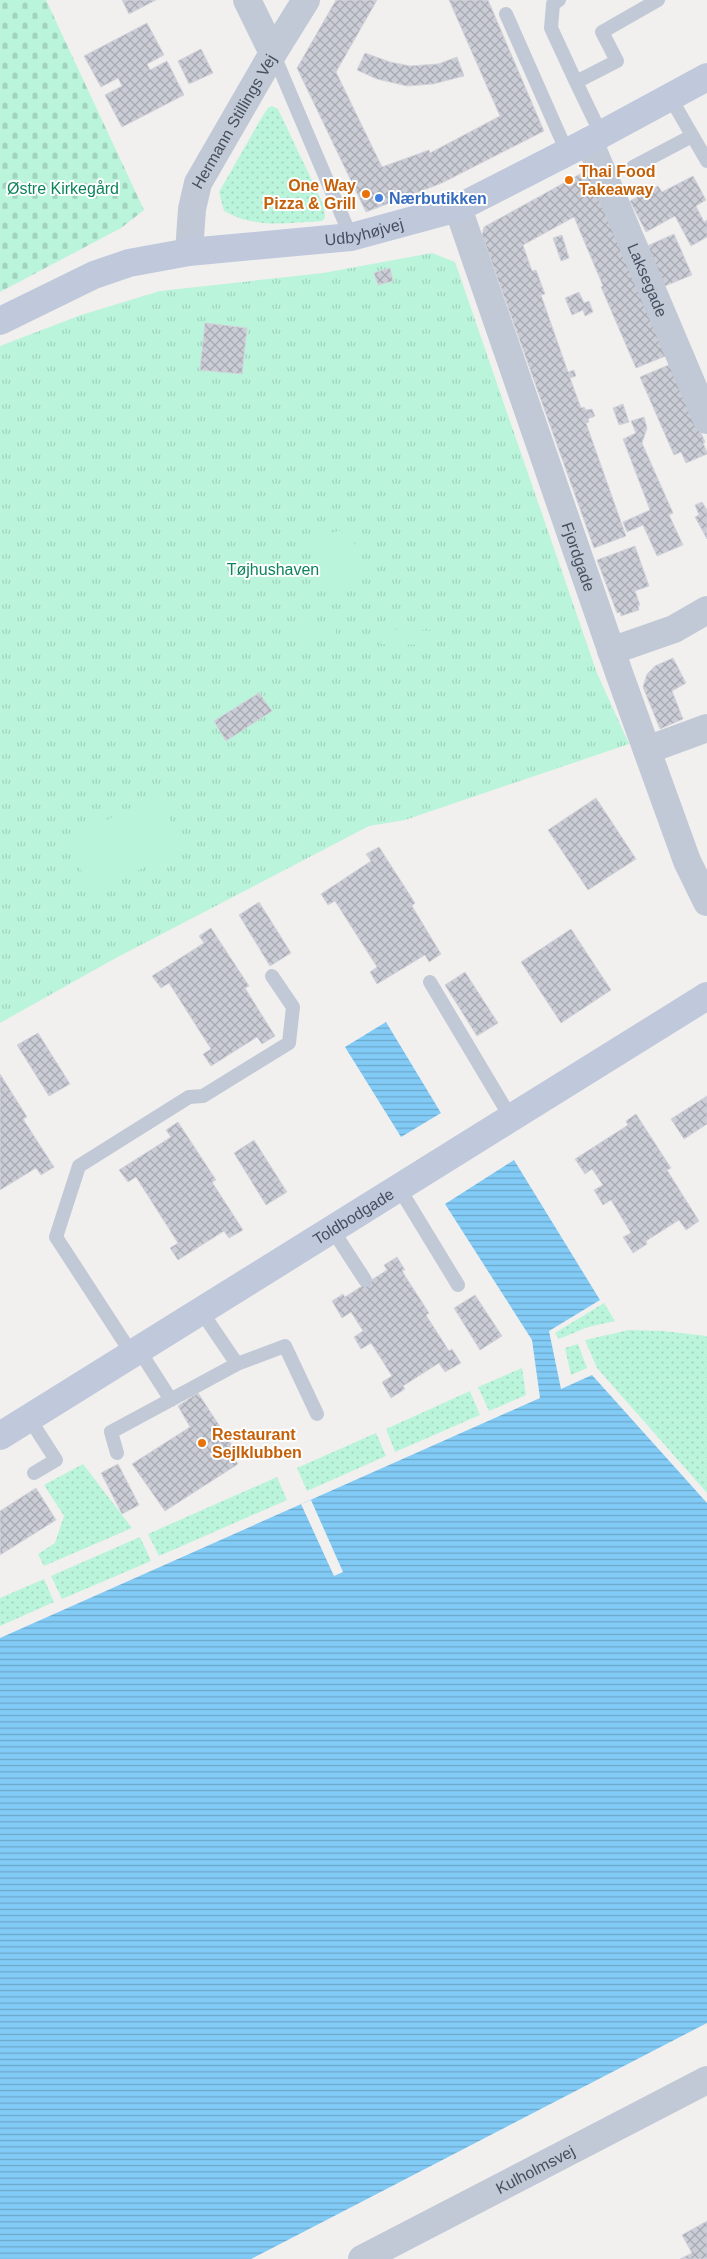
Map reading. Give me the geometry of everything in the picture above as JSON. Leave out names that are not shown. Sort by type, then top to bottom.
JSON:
[{"type":"street","points":[[247,0],[273,52]]},
{"type":"street","name":"Hermann Stillings Vej","points":[[189,252],[192,209],[198,183],[273,52],[306,0]]},
{"type":"street","name":"Udbyhøjvej","points":[[0,321],[94,275],[129,263],[189,252],[351,236],[458,208],[707,77]]},
{"type":"street","name":"Laksegade","points":[[586,142],[707,420]]},
{"type":"street","name":"Fjordgade","points":[[458,208],[611,650],[687,861],[707,902]]},
{"type":"street","points":[[611,650],[674,628],[707,610]]},
{"type":"street","points":[[647,750],[707,728]]},
{"type":"street","name":"Toldbodgade","points":[[0,1436],[707,996]]},
{"type":"street","name":"Kulholmsvej","points":[[362,2259],[707,2080]]},
{"type":"lane","points":[[559,0],[553,4],[551,28],[576,82],[586,142]]},
{"type":"lane","points":[[576,82],[617,61],[602,32],[658,0]]},
{"type":"lane","points":[[506,14],[586,142]]},
{"type":"lane","points":[[273,52],[351,236]]},
{"type":"lane","points":[[670,97],[707,161]]},
{"type":"lane","points":[[633,167],[692,136]]},
{"type":"lane","points":[[171,1400],[56,1237],[79,1166],[189,1097],[203,1096],[288,1043],[293,1007],[272,976]]},
{"type":"lane","points":[[430,982],[511,1118]]},
{"type":"lane","points":[[399,1188],[458,1285]]},
{"type":"lane","points":[[332,1229],[365,1280]]},
{"type":"lane","points":[[201,1312],[237,1364]]},
{"type":"lane","points":[[117,1453],[111,1432],[237,1364],[286,1346],[317,1414]]},
{"type":"lane","points":[[29,1418],[56,1460],[34,1473]]},
{"type":"green space","name":"Østre Kirkegård","points":[[0,0],[46,0],[144,210],[121,228],[0,292]]},
{"type":"green space","points":[[272,106],[278,109],[324,206],[325,218],[322,221],[260,223],[236,217],[224,211],[219,192],[262,117],[268,108]]},
{"type":"green space","name":"Tøjhushaven","points":[[432,253],[455,262],[597,673],[629,744],[405,820],[369,826],[114,959],[0,1023],[0,346],[81,315],[160,291],[323,273]]},
{"type":"green space","points":[[350,528],[364,578],[322,588],[308,539]]},
{"type":"green space","points":[[285,625],[336,627],[336,641],[285,639]]},
{"type":"green space","points":[[381,629],[432,631],[432,645],[381,644]]},
{"type":"green space","points":[[156,794],[184,846],[94,894],[66,842]]},
{"type":"green space","points":[[604,1303],[615,1321],[588,1327],[559,1339],[555,1333]]},
{"type":"green space","points":[[629,1330],[663,1331],[707,1336],[707,1493],[597,1368],[585,1340]]},
{"type":"green space","points":[[578,1344],[587,1368],[571,1375],[565,1348]]},
{"type":"green space","points":[[522,1368],[526,1395],[489,1411],[478,1387]]},
{"type":"green space","points":[[470,1391],[480,1415],[395,1452],[386,1429]]},
{"type":"green space","points":[[376,1433],[386,1456],[307,1491],[297,1468]]},
{"type":"green space","points":[[83,1464],[132,1528],[44,1566],[38,1554],[55,1543],[64,1516],[44,1485]]},
{"type":"green space","points":[[277,1477],[287,1500],[159,1556],[148,1534]]},
{"type":"green space","points":[[140,1537],[151,1561],[62,1599],[51,1576]]},
{"type":"green space","points":[[44,1579],[54,1602],[0,1626],[0,1598]]},
{"type":"water","points":[[386,1022],[441,1113],[401,1137],[345,1047]]},
{"type":"water","points":[[514,1160],[600,1300],[549,1331],[561,1389],[592,1375],[707,1503],[707,2023],[251,2259],[0,2259],[0,1638],[540,1398],[532,1340],[445,1204]]},
{"type":"pier","points":[[311,1500],[343,1572],[334,1576],[301,1504]]},
{"type":"building","points":[[122,0],[156,0],[129,14]]},
{"type":"building","points":[[336,0],[377,0],[336,72],[382,167],[429,150],[430,153],[500,116],[449,0],[488,0],[544,131],[442,183],[366,212],[297,68]]},
{"type":"building","points":[[147,23],[164,55],[147,64],[150,70],[167,61],[184,95],[122,127],[105,95],[122,86],[118,78],[101,87],[84,56]]},
{"type":"building","points":[[201,49],[213,73],[189,84],[178,61]]},
{"type":"building","points":[[365,53],[390,62],[410,66],[438,64],[457,57],[464,76],[433,84],[407,86],[377,79],[357,70]]},
{"type":"building","points":[[580,174],[590,175],[668,355],[636,368],[601,287],[603,286],[574,217],[523,245],[532,271],[536,270],[545,294],[541,295],[568,372],[574,370],[576,376],[570,378],[581,408],[584,407],[586,410],[592,409],[595,416],[588,419],[589,422],[586,423],[626,536],[594,548],[482,235],[484,227]]},
{"type":"building","points":[[693,176],[706,200],[696,206],[704,222],[707,220],[707,237],[691,246],[675,216],[646,232],[630,201],[658,186],[662,192]]},
{"type":"building","points":[[674,234],[692,275],[665,286],[647,246]]},
{"type":"building","points":[[562,235],[569,258],[561,261],[553,238]]},
{"type":"building","points":[[390,268],[393,281],[378,285],[374,273]]},
{"type":"building","points":[[579,292],[584,303],[589,301],[593,312],[585,316],[583,310],[572,315],[565,298]]},
{"type":"building","points":[[205,323],[247,328],[242,374],[200,370]]},
{"type":"building","points":[[671,364],[705,442],[703,443],[707,452],[707,454],[686,463],[681,452],[674,455],[640,377]]},
{"type":"building","points":[[623,404],[629,422],[619,425],[613,408]]},
{"type":"building","points":[[644,417],[647,428],[642,443],[673,513],[669,515],[683,545],[657,556],[643,525],[627,532],[623,522],[650,510],[623,439],[636,433],[631,421]]},
{"type":"building","points":[[702,502],[707,510],[707,539],[695,517],[699,515],[695,505]]},
{"type":"building","points":[[635,546],[649,586],[635,591],[640,605],[638,606],[639,610],[621,616],[620,612],[617,613],[597,560]]},
{"type":"building","points":[[673,658],[686,683],[672,691],[683,719],[660,729],[643,687],[647,674],[655,666]]},
{"type":"building","points":[[259,693],[272,711],[226,741],[214,721]]},
{"type":"building","points":[[596,798],[636,859],[588,890],[548,830]]},
{"type":"building","points":[[379,847],[415,903],[412,906],[441,954],[429,962],[425,955],[377,984],[370,972],[377,967],[335,901],[328,905],[321,894],[371,861],[366,854]]},
{"type":"building","points":[[259,902],[291,953],[270,966],[239,915]]},
{"type":"building","points":[[211,928],[249,986],[245,988],[275,1036],[262,1044],[257,1037],[211,1066],[203,1054],[211,1049],[169,983],[161,988],[152,976],[204,943],[199,936]]},
{"type":"building","points":[[571,929],[611,990],[561,1023],[521,962]]},
{"type":"building","points":[[465,972],[498,1023],[477,1036],[445,985]]},
{"type":"building","points":[[38,1033],[70,1084],[49,1096],[17,1045]]},
{"type":"building","points":[[0,1074],[27,1117],[23,1119],[54,1167],[41,1175],[36,1168],[0,1190]]},
{"type":"building","points":[[707,1096],[707,1124],[684,1139],[671,1119]]},
{"type":"building","points":[[636,1114],[671,1168],[667,1170],[699,1221],[686,1230],[679,1220],[646,1241],[647,1244],[633,1253],[623,1237],[631,1233],[611,1200],[603,1205],[594,1190],[603,1185],[592,1169],[585,1174],[575,1159],[628,1125],[626,1121]]},
{"type":"building","points":[[178,1122],[216,1180],[212,1182],[243,1230],[229,1238],[224,1231],[178,1260],[170,1248],[178,1243],[136,1177],[128,1182],[119,1170],[171,1137],[166,1130]]},
{"type":"building","points":[[254,1140],[287,1192],[266,1205],[234,1153]]},
{"type":"building","points":[[397,1257],[405,1270],[402,1271],[429,1313],[426,1315],[449,1351],[452,1349],[461,1363],[445,1372],[439,1363],[403,1386],[405,1389],[391,1398],[382,1382],[392,1376],[371,1343],[361,1349],[354,1337],[363,1331],[351,1312],[342,1318],[332,1301],[343,1294],[345,1297],[387,1270],[384,1265]]},
{"type":"building","points":[[475,1295],[502,1336],[480,1350],[454,1308]]},
{"type":"building","points":[[198,1393],[234,1448],[230,1451],[238,1464],[165,1511],[132,1464],[190,1427],[178,1406]]},
{"type":"building","points":[[118,1464],[139,1505],[122,1514],[101,1473]]},
{"type":"building","points":[[36,1488],[56,1520],[0,1555],[0,1511]]},
{"type":"building","points":[[707,2221],[707,2259],[680,2259],[692,2253],[682,2235]]},
{"type":"place","name":"Thai Food Takeaway","points":[[569,180]]},
{"type":"place","name":"One Way Pizza & Grill","points":[[366,194]]},
{"type":"place","name":"Nærbutikken","points":[[379,198]]},
{"type":"place","name":"Restaurant Sejlklubben","points":[[202,1443]]}]
